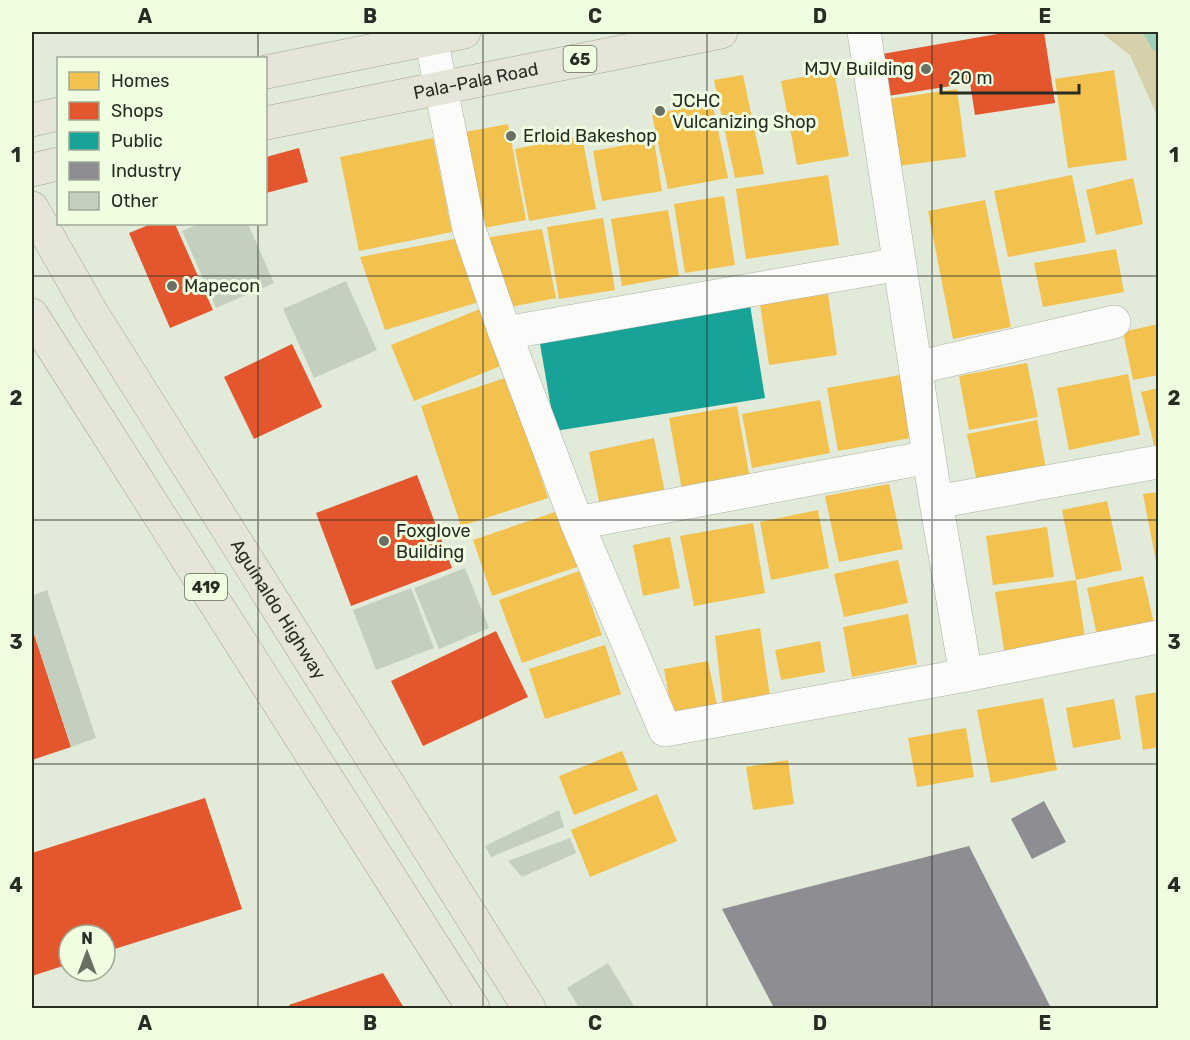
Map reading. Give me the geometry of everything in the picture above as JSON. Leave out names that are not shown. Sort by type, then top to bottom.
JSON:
[{"type":"main road","points":[[267,72],[464,32]]},
{"type":"main road","name":"Pala-Pala Road","points":[[267,123],[721,32]]},
{"type":"main road","points":[[32,120],[57,114]]},
{"type":"main road","points":[[32,170],[57,164]]},
{"type":"main road","name":"Aguinaldo Highway","points":[[32,208],[90,310],[529,1008]]},
{"type":"main road","name":"419","points":[[32,315],[472,1008]]},
{"type":"street","points":[[864,32],[936,502],[966,675]]},
{"type":"street","points":[[430,38],[469,228],[505,333],[577,523],[665,730],[966,675],[1158,636]]},
{"type":"street","points":[[505,333],[900,264]]},
{"type":"street","points":[[915,368],[1114,322]]},
{"type":"street","points":[[577,523],[929,457]]},
{"type":"street","points":[[936,502],[1158,462]]},
{"type":"shaded area","points":[[1100,32],[1158,32],[1158,118],[1130,55]]},
{"type":"building: Homes","points":[[1114,70],[1127,160],[1068,168],[1055,79]]},
{"type":"building: Homes","points":[[834,71],[849,156],[797,165],[781,81]]},
{"type":"building: Homes","points":[[743,75],[764,174],[735,178],[714,80]]},
{"type":"building: Homes","points":[[957,89],[966,157],[898,166],[888,99]]},
{"type":"building: Homes","points":[[712,101],[728,178],[668,189],[652,115]]},
{"type":"building: Homes","points":[[508,124],[526,220],[479,229],[460,133]]},
{"type":"building: Homes","points":[[582,136],[596,209],[529,221],[515,149]]},
{"type":"building: Homes","points":[[433,138],[452,232],[359,251],[340,157]]},
{"type":"building: Homes","points":[[654,140],[662,191],[602,201],[593,151]]},
{"type":"building: Homes","points":[[828,175],[839,245],[746,259],[736,189]]},
{"type":"building: Homes","points":[[1072,175],[1086,242],[1008,257],[994,191]]},
{"type":"building: Homes","points":[[1133,178],[1143,224],[1096,235],[1086,190]]},
{"type":"building: Homes","points":[[724,196],[735,265],[685,273],[674,204]]},
{"type":"building: Homes","points":[[985,200],[1011,327],[953,339],[928,211]]},
{"type":"building: Homes","points":[[668,210],[679,276],[622,286],[611,219]]},
{"type":"building: Homes","points":[[603,218],[615,290],[559,299],[547,227]]},
{"type":"building: Homes","points":[[542,229],[556,298],[510,307],[485,238]]},
{"type":"building: Homes","points":[[465,237],[479,302],[385,330],[360,257]]},
{"type":"building: Homes","points":[[1116,249],[1124,292],[1043,307],[1034,263]]},
{"type":"building: Homes","points":[[828,294],[837,355],[769,365],[760,304]]},
{"type":"building: Homes","points":[[480,309],[503,365],[414,401],[391,345]]},
{"type":"building: Homes","points":[[1158,324],[1158,375],[1133,380],[1123,332]]},
{"type":"building: Homes","points":[[1027,363],[1038,417],[969,430],[959,376]]},
{"type":"building: Homes","points":[[1128,374],[1140,435],[1069,450],[1057,388]]},
{"type":"building: Homes","points":[[900,375],[911,438],[838,451],[827,388]]},
{"type":"building: Homes","points":[[508,377],[548,498],[461,526],[421,406]]},
{"type":"building: Homes","points":[[1158,388],[1158,448],[1155,449],[1141,392]]},
{"type":"building: Homes","points":[[820,400],[830,453],[752,468],[742,414]]},
{"type":"building: Homes","points":[[737,406],[750,479],[682,490],[669,418]]},
{"type":"building: Homes","points":[[1037,420],[1046,469],[977,482],[967,434]]},
{"type":"building: Homes","points":[[654,438],[665,493],[600,506],[589,452]]},
{"type":"building: Homes","points":[[889,484],[903,549],[839,562],[825,496]]},
{"type":"building: Homes","points":[[1158,492],[1158,560],[1156,561],[1143,494]]},
{"type":"building: Homes","points":[[1107,501],[1122,570],[1076,580],[1062,510]]},
{"type":"building: Homes","points":[[818,510],[829,568],[771,580],[760,522]]},
{"type":"building: Homes","points":[[558,511],[577,567],[492,596],[473,540]]},
{"type":"building: Homes","points":[[753,523],[765,593],[694,606],[680,536]]},
{"type":"building: Homes","points":[[1047,527],[1054,577],[993,585],[986,536]]},
{"type":"building: Homes","points":[[670,537],[680,588],[643,596],[633,545]]},
{"type":"building: Homes","points":[[898,560],[908,603],[844,617],[834,574]]},
{"type":"building: Homes","points":[[579,571],[602,635],[522,663],[499,600]]},
{"type":"building: Homes","points":[[1143,576],[1155,628],[1098,640],[1087,588]]},
{"type":"building: Homes","points":[[1076,580],[1086,643],[1005,656],[995,592]]},
{"type":"building: Homes","points":[[908,614],[917,664],[852,677],[843,627]]},
{"type":"building: Homes","points":[[760,628],[770,697],[723,705],[715,636]]},
{"type":"building: Homes","points":[[820,641],[825,672],[781,680],[775,650]]},
{"type":"building: Homes","points":[[605,645],[621,694],[545,719],[529,669]]},
{"type":"building: Homes","points":[[708,661],[717,705],[672,713],[664,669]]},
{"type":"building: Homes","points":[[1158,692],[1158,747],[1143,750],[1135,696]]},
{"type":"building: Homes","points":[[1043,698],[1057,770],[991,783],[977,710]]},
{"type":"building: Homes","points":[[1114,699],[1121,739],[1073,748],[1066,708]]},
{"type":"building: Homes","points":[[966,728],[974,777],[917,787],[908,738]]},
{"type":"building: Homes","points":[[622,751],[638,790],[574,815],[559,776]]},
{"type":"building: Homes","points":[[788,760],[794,804],[753,810],[746,767]]},
{"type":"building: Homes","points":[[657,794],[677,841],[590,877],[571,830]]},
{"type":"building: Shops","points":[[1009,32],[1044,32],[1055,103],[975,115],[970,83],[888,96],[882,54]]},
{"type":"building: Shops","points":[[299,148],[308,182],[267,193],[267,157]]},
{"type":"building: Shops","points":[[149,225],[175,225],[213,310],[170,328],[129,233]]},
{"type":"building: Shops","points":[[292,344],[322,407],[254,439],[224,377]]},
{"type":"building: Shops","name":"Foxglove Building","points":[[417,475],[452,568],[351,606],[316,513]]},
{"type":"building: Shops","points":[[32,628],[71,747],[32,760]]},
{"type":"building: Shops","points":[[496,631],[528,697],[423,746],[391,681]]},
{"type":"building: Shops","points":[[205,798],[242,909],[117,948],[117,923],[57,923],[57,968],[32,976],[32,853]]},
{"type":"building: Shops","points":[[383,973],[404,1008],[291,1008],[289,1005]]},
{"type":"building: Public","points":[[750,305],[765,398],[555,431],[539,338]]},
{"type":"building: Industry","points":[[1044,801],[1066,842],[1032,859],[1011,819]]},
{"type":"building: Industry","points":[[969,846],[1051,1008],[774,1008],[722,909]]},
{"type":"building: Other","points":[[197,225],[248,225],[274,283],[216,308],[182,231]]},
{"type":"building: Other","points":[[346,281],[377,350],[314,378],[283,309]]},
{"type":"building: Other","points":[[465,568],[489,628],[439,649],[414,588]]},
{"type":"building: Other","points":[[411,588],[434,648],[376,670],[353,610]]},
{"type":"building: Other","points":[[47,590],[96,738],[71,747],[32,627],[32,596]]},
{"type":"building: Other","points":[[559,810],[564,827],[491,857],[485,846]]},
{"type":"building: Other","points":[[570,838],[576,853],[522,877],[508,861]]},
{"type":"building: Other","points":[[608,963],[635,1008],[579,1008],[567,988]]},
{"type":"waterway","points":[[1151,32],[1158,45]]},
{"type":"place","name":"MJV Building","points":[[926,69]]},
{"type":"place","name":"JCHC Vulcanizing Shop","points":[[660,111]]},
{"type":"place","name":"Erloid Bakeshop","points":[[511,136]]},
{"type":"place","name":"Mapecon","points":[[172,286]]},
{"type":"place","name":"Foxglove Building","points":[[384,541]]}]
